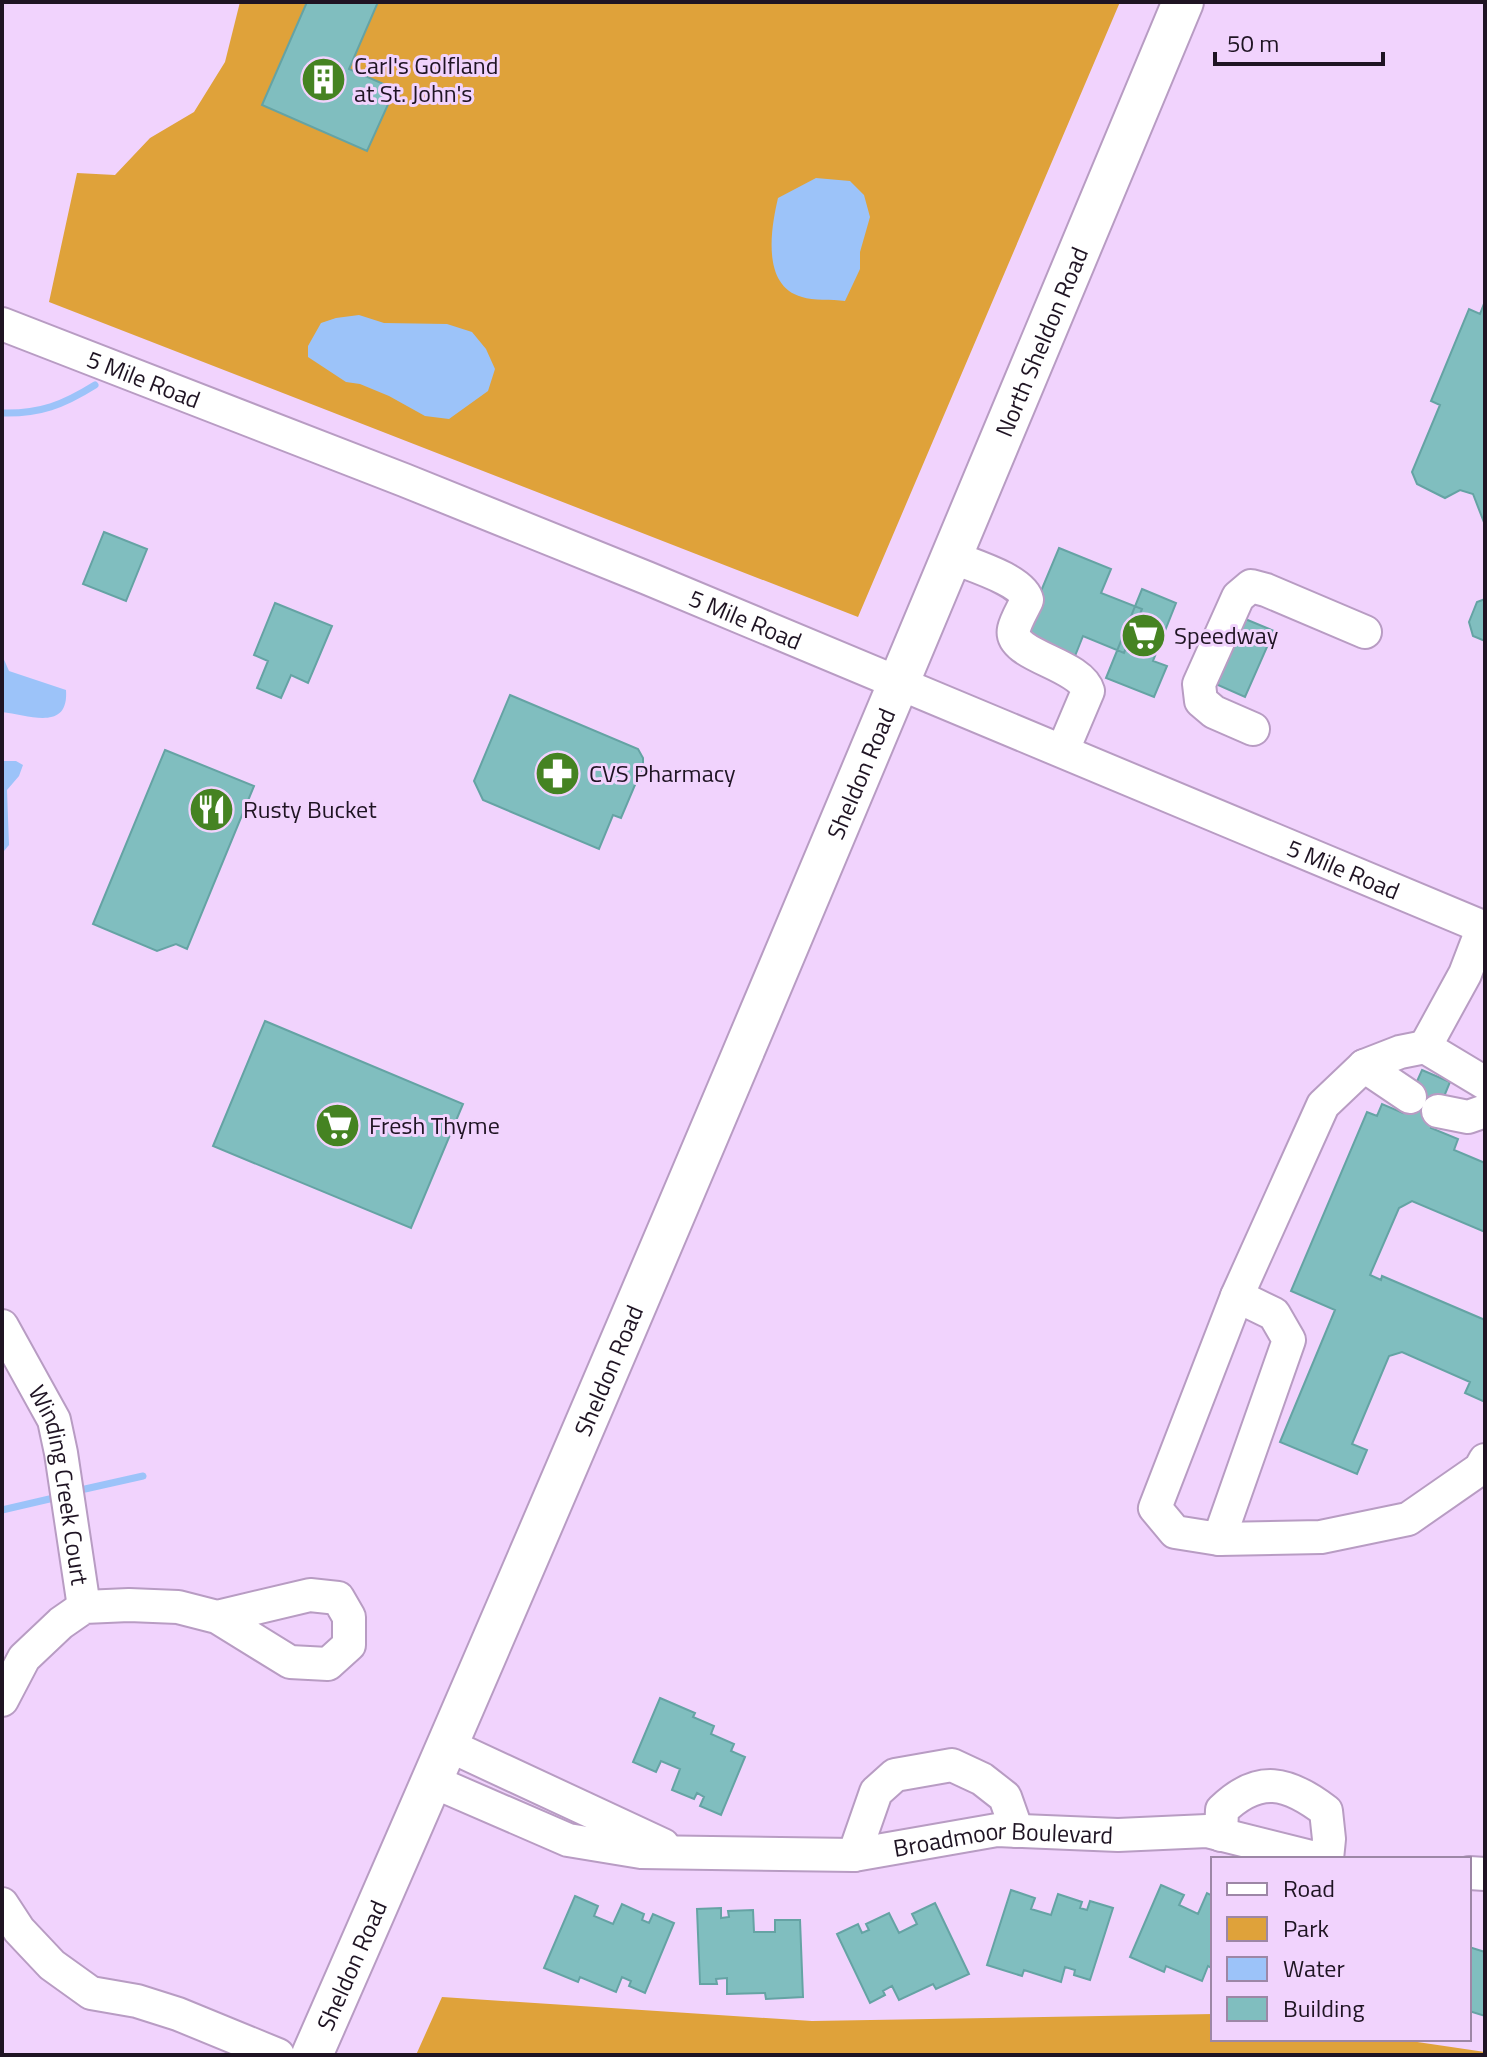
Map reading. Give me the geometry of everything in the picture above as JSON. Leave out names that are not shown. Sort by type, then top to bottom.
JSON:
[{"type":"main road","name":"North Sheldon Road","points":[[900,682],[1183,2]]},
{"type":"main road","name":"Sheldon Road","points":[[312,2055],[448,1745],[900,682]]},
{"type":"street","name":"5 Mile Road","points":[[2,324],[419,486],[900,682],[1484,928]]},
{"type":"street","points":[[952,557],[1013,583],[1024,591],[1027,600],[1013,631],[1015,639],[1028,650],[1085,682],[1088,691],[1063,750]]},
{"type":"street","points":[[1253,729],[1214,712],[1201,701],[1199,684],[1238,597],[1251,586],[1266,590],[1365,632]]},
{"type":"street","points":[[1425,1047],[1465,974],[1484,928]]},
{"type":"street","points":[[1485,1083],[1425,1047],[1400,1052],[1364,1066],[1323,1105],[1237,1296],[1155,1508],[1175,1532],[1219,1539],[1321,1537],[1408,1519],[1480,1469],[1485,1460]]},
{"type":"street","points":[[1364,1066],[1424,1104],[1468,1117],[1485,1111]]},
{"type":"street","points":[[1219,1539],[1289,1340],[1274,1314],[1237,1296]]},
{"type":"street","name":"Winding Creek Court","points":[[2,1326],[54,1420],[84,1607]]},
{"type":"street","name":"Winding Creek Court","points":[[2,1700],[24,1658],[61,1623],[84,1607],[178,1607],[217,1617]]},
{"type":"street","name":"Broadmoor Boulevard","points":[[448,1745],[684,1854]]},
{"type":"street","points":[[854,1855],[876,1792],[895,1775],[952,1765],[982,1779],[1005,1797],[1017,1831]]},
{"type":"street","name":"Broadmoor Boulevard","points":[[432,1781],[568,1840],[641,1852],[854,1855],[997,1830],[1118,1835],[1207,1831],[1311,1857]]},
{"type":"street","points":[[1221,1835],[1222,1810],[1236,1796],[1256,1787],[1283,1786],[1309,1798],[1326,1811],[1327,1857]]},
{"type":"street","points":[[2,1904],[19,1930],[52,1965],[91,1993],[137,2001],[178,2014],[278,2055]]},
{"type":"green space","points":[[240,2],[1120,2],[858,617],[49,302],[77,173],[115,175],[150,138],[194,112],[225,62]]},
{"type":"green space","points":[[442,1997],[812,2021],[1211,2014],[1211,2041],[1411,2041],[1485,2052],[1485,2055],[416,2055]]},
{"type":"water","points":[[816,178],[850,181],[864,195],[870,217],[860,252],[860,269],[845,301],[802,297],[789,291],[775,269],[772,240],[778,198]]},
{"type":"water","points":[[359,315],[384,323],[447,324],[472,332],[486,349],[495,369],[488,391],[449,419],[425,416],[389,396],[360,384],[346,382],[308,357],[308,346],[321,323]]},
{"type":"water","points":[[2,655],[9,671],[66,690],[61,712],[45,718],[2,712]]},
{"type":"water","points":[[2,761],[16,761],[23,765],[19,776],[7,790],[9,845],[4,851],[2,850]]},
{"type":"building","name":"Carl's Golfland at St. John's","points":[[307,2],[378,2],[349,69],[395,89],[367,151],[262,105]]},
{"type":"building","points":[[1485,301],[1485,525],[1473,494],[1460,490],[1445,498],[1417,484],[1412,472],[1440,405],[1431,401],[1469,309],[1480,314]]},
{"type":"building","points":[[104,532],[147,549],[126,601],[83,584]]},
{"type":"building","points":[[1059,548],[1111,569],[1101,593],[1142,609],[1124,653],[1083,636],[1073,661],[1021,639]]},
{"type":"building","points":[[1142,589],[1176,603],[1153,661],[1167,666],[1154,697],[1106,678]]},
{"type":"building","points":[[1485,599],[1485,641],[1473,636],[1469,622],[1477,602]]},
{"type":"building","points":[[275,603],[332,626],[308,683],[291,675],[281,698],[257,688],[268,661],[254,655]]},
{"type":"building","points":[[1238,616],[1274,631],[1245,697],[1209,681]]},
{"type":"building","name":"CVS Pharmacy","points":[[510,695],[638,749],[643,766],[621,818],[613,815],[599,849],[483,800],[474,781]]},
{"type":"building","points":[[165,750],[254,786],[187,949],[176,944],[157,951],[93,924]]},
{"type":"building","name":"Fresh Thyme","points":[[265,1021],[463,1104],[411,1228],[213,1146]]},
{"type":"building","points":[[1422,1070],[1450,1082],[1431,1128],[1458,1139],[1454,1150],[1485,1163],[1485,1232],[1412,1201],[1399,1208],[1370,1275],[1381,1280],[1382,1276],[1485,1320],[1485,1402],[1465,1393],[1470,1382],[1402,1352],[1389,1356],[1352,1444],[1367,1450],[1357,1474],[1280,1442],[1335,1310],[1291,1291],[1367,1112],[1377,1116],[1382,1104],[1403,1113]]},
{"type":"building","points":[[660,1698],[695,1713],[693,1717],[714,1726],[711,1734],[734,1744],[731,1751],[745,1757],[721,1815],[700,1806],[704,1797],[697,1793],[694,1799],[672,1790],[680,1769],[661,1761],[656,1772],[633,1762]]},
{"type":"building","points":[[1161,1885],[1184,1895],[1179,1905],[1198,1914],[1207,1893],[1211,1895],[1211,1968],[1208,1966],[1202,1981],[1166,1966],[1164,1972],[1130,1957]]},
{"type":"building","points":[[1011,1890],[1035,1898],[1031,1909],[1051,1915],[1058,1894],[1082,1902],[1080,1908],[1087,1910],[1090,1901],[1113,1908],[1090,1980],[1074,1975],[1075,1970],[1065,1967],[1061,1982],[1024,1970],[1022,1976],[987,1965]]},
{"type":"building","points":[[575,1896],[598,1906],[594,1916],[613,1924],[622,1904],[644,1914],[642,1920],[649,1923],[653,1914],[674,1923],[645,1993],[629,1986],[631,1981],[622,1977],[616,1992],[580,1977],[578,1982],[544,1968]]},
{"type":"building","points":[[935,1903],[969,1974],[936,1989],[933,1984],[899,2000],[892,1986],[883,1991],[885,1995],[870,2003],[837,1934],[858,1924],[862,1933],[869,1930],[866,1924],[889,1913],[899,1933],[917,1924],[912,1914]]},
{"type":"building","points":[[721,1908],[721,1918],[729,1917],[728,1911],[753,1910],[754,1932],[775,1932],[775,1920],[800,1920],[803,1997],[766,1999],[765,1993],[727,1994],[727,1978],[716,1979],[717,1984],[700,1984],[697,1909]]},
{"type":"building","points":[[1471,1948],[1485,1952],[1485,2016],[1471,2012]]},
{"type":"waterway","points":[[2,413],[51,407],[95,385]]},
{"type":"waterway","points":[[85,1489],[143,1476]]},
{"type":"waterway","points":[[2,1510],[58,1497]]},
{"type":"place","name":"Carl's Golfland at St. John's","points":[[323,79]]},
{"type":"place","name":"Speedway","points":[[1143,635]]},
{"type":"place","name":"CVS Pharmacy","points":[[558,773]]},
{"type":"place","name":"Rusty Bucket","points":[[212,809]]},
{"type":"place","name":"Fresh Thyme","points":[[338,1125]]}]
